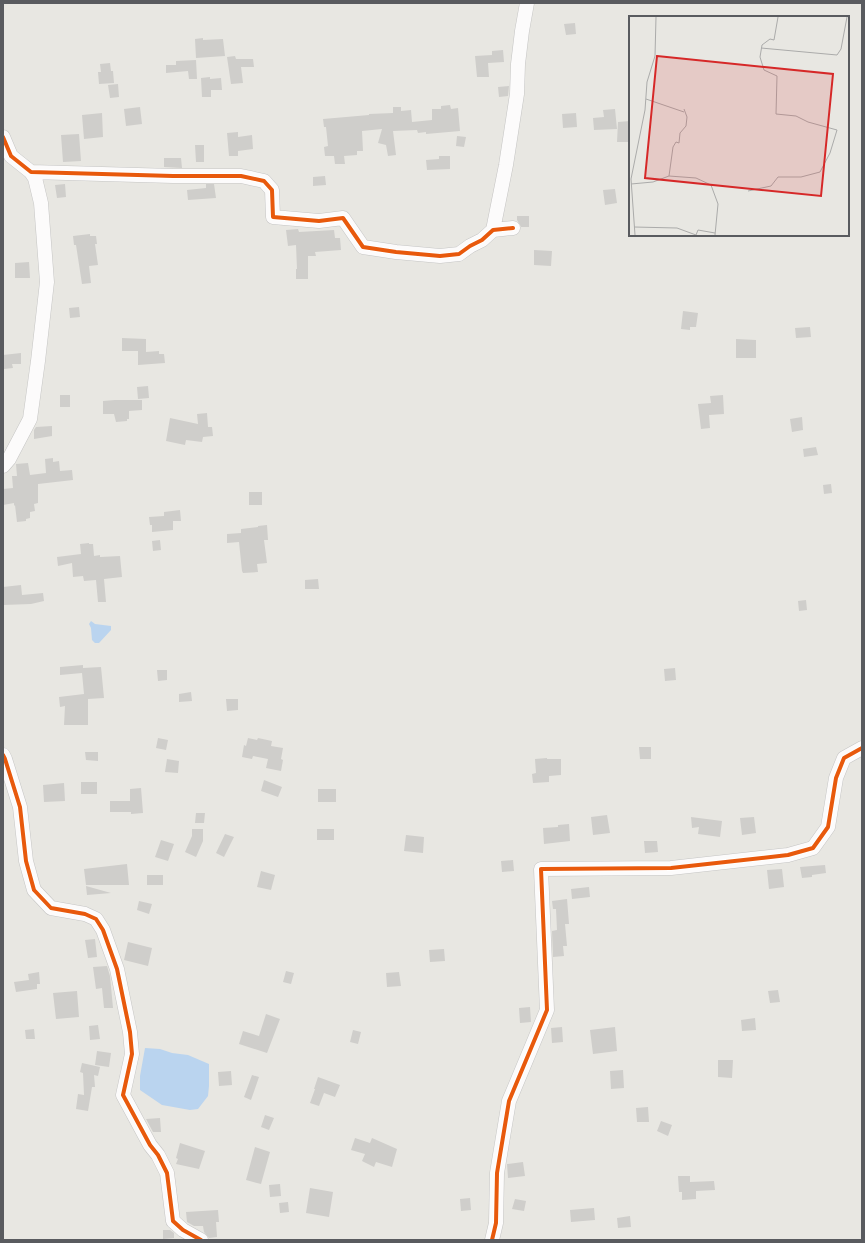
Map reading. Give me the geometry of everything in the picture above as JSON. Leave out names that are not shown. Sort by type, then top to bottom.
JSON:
[{"type":"street","points":[[493,230],[506,165],[517,94],[518,64],[527,3]]},
{"type":"street","points":[[3,137],[11,156],[31,172],[35,178],[41,203],[47,282],[30,419],[9,459],[3,466]]},
{"type":"street","points":[[31,172],[173,176],[240,176],[264,182],[272,190],[273,217],[319,221],[343,218],[363,247],[396,252],[440,256],[459,254],[482,240],[493,230],[512,228]]},
{"type":"street","points":[[492,1240],[496,1223],[497,1173],[510,1101],[547,1010],[541,869],[671,868],[780,856],[813,848],[828,827],[836,778],[844,758],[862,748]]},
{"type":"street","points":[[3,755],[20,807],[26,861],[34,890],[51,908],[85,914],[96,919],[103,930],[117,969],[130,1032],[132,1054],[123,1095],[167,1173],[173,1221],[183,1230],[201,1240]]},
{"type":"water","points":[[91,621],[95,624],[111,626],[111,630],[99,643],[95,643],[92,640],[91,628],[89,624]]},
{"type":"water","points":[[145,1048],[160,1049],[172,1053],[188,1055],[209,1064],[208,1096],[198,1109],[190,1110],[162,1105],[140,1090],[140,1076]]},
{"type":"building","points":[[575,23],[576,34],[566,35],[564,24]]},
{"type":"building","points":[[203,38],[203,40],[223,39],[225,56],[196,58],[195,39]]},
{"type":"building","points":[[503,50],[504,62],[488,63],[489,77],[477,77],[475,56],[492,55],[492,51]]},
{"type":"building","points":[[235,56],[236,59],[253,59],[254,67],[241,67],[243,83],[231,84],[227,57]]},
{"type":"building","points":[[196,60],[197,79],[189,79],[188,71],[166,73],[166,65],[176,65],[176,61]]},
{"type":"building","points":[[110,63],[111,71],[113,71],[114,83],[99,84],[98,72],[101,72],[100,64]]},
{"type":"building","points":[[210,77],[210,79],[221,78],[222,90],[211,90],[211,97],[202,97],[201,78]]},
{"type":"building","points":[[118,84],[119,97],[110,98],[108,85]]},
{"type":"building","points":[[509,86],[508,96],[499,97],[498,87]]},
{"type":"building","points":[[450,105],[451,109],[458,108],[460,131],[426,134],[426,132],[418,133],[417,130],[393,131],[396,155],[388,156],[386,145],[378,143],[382,129],[362,131],[363,151],[357,151],[357,155],[344,156],[345,164],[335,164],[334,156],[325,156],[324,147],[328,146],[326,127],[324,127],[323,119],[393,113],[393,107],[401,107],[401,111],[411,110],[412,122],[432,120],[432,109],[441,109],[441,106]]},
{"type":"building","points":[[140,107],[142,124],[126,126],[124,109]]},
{"type":"building","points":[[615,109],[617,129],[594,130],[593,118],[604,117],[603,110]]},
{"type":"building","points":[[102,113],[103,137],[84,139],[82,115]]},
{"type":"building","points":[[576,113],[577,127],[563,128],[562,114]]},
{"type":"building","points":[[629,121],[629,142],[617,142],[618,122]]},
{"type":"building","points":[[238,132],[238,137],[252,135],[253,149],[238,151],[238,156],[229,156],[227,133]]},
{"type":"building","points":[[79,134],[81,161],[63,162],[61,135]]},
{"type":"building","points":[[457,136],[466,137],[464,147],[456,146]]},
{"type":"building","points":[[195,145],[204,145],[204,162],[196,162]]},
{"type":"building","points":[[439,156],[450,156],[450,169],[427,170],[426,160],[439,159]]},
{"type":"building","points":[[164,158],[181,158],[182,168],[164,167]]},
{"type":"building","points":[[325,176],[326,185],[313,186],[313,177]]},
{"type":"building","points":[[65,184],[66,197],[57,198],[55,185]]},
{"type":"building","points":[[206,184],[214,184],[216,198],[188,200],[187,190],[206,188]]},
{"type":"building","points":[[615,189],[617,203],[605,205],[603,190]]},
{"type":"building","points":[[517,216],[529,216],[529,227],[521,227],[517,220]]},
{"type":"building","points":[[298,229],[299,232],[334,230],[335,238],[340,238],[341,250],[315,252],[316,256],[308,256],[308,279],[296,279],[296,245],[288,246],[286,230]]},
{"type":"building","points":[[90,234],[90,236],[96,236],[97,244],[95,244],[98,265],[89,266],[91,283],[82,284],[76,245],[74,245],[73,236]]},
{"type":"building","points":[[534,250],[552,251],[551,266],[534,265]]},
{"type":"building","points":[[29,262],[30,278],[15,278],[15,263]]},
{"type":"building","points":[[79,307],[80,317],[70,318],[69,308]]},
{"type":"building","points":[[683,311],[698,313],[696,327],[690,327],[690,330],[681,329]]},
{"type":"building","points":[[810,327],[811,337],[796,338],[795,328]]},
{"type":"building","points":[[122,338],[146,339],[146,352],[159,351],[159,354],[164,354],[165,363],[138,365],[138,351],[122,351]]},
{"type":"building","points":[[736,339],[756,340],[756,358],[736,358]]},
{"type":"building","points":[[21,353],[21,364],[12,364],[13,368],[4,369],[3,355]]},
{"type":"building","points":[[148,386],[149,398],[138,399],[137,387]]},
{"type":"building","points":[[60,395],[70,395],[70,407],[60,407]]},
{"type":"building","points":[[723,395],[724,414],[709,415],[710,428],[701,429],[698,404],[711,403],[710,396]]},
{"type":"building","points":[[142,400],[142,410],[129,411],[129,419],[127,419],[127,421],[116,422],[114,414],[103,414],[103,401]]},
{"type":"building","points":[[207,413],[208,427],[212,427],[213,436],[203,437],[202,442],[186,440],[185,445],[166,441],[170,418],[198,424],[197,414]]},
{"type":"building","points":[[802,417],[803,430],[792,432],[790,419]]},
{"type":"building","points":[[52,426],[52,436],[34,439],[34,430],[36,427]]},
{"type":"building","points":[[816,447],[818,455],[804,457],[803,449]]},
{"type":"building","points":[[53,458],[53,462],[59,461],[60,471],[72,470],[73,480],[38,484],[38,503],[34,504],[35,511],[30,512],[30,518],[26,519],[26,521],[17,522],[14,503],[3,505],[3,489],[13,488],[12,476],[17,476],[16,464],[28,463],[30,475],[46,473],[45,459]]},
{"type":"building","points":[[831,484],[832,493],[824,494],[823,485]]},
{"type":"building","points":[[249,492],[262,492],[262,505],[249,505]]},
{"type":"building","points":[[180,510],[181,521],[173,521],[173,530],[152,532],[152,525],[150,525],[149,517],[164,516],[164,512]]},
{"type":"building","points":[[267,525],[268,540],[264,540],[267,563],[257,564],[258,572],[243,573],[239,542],[227,543],[227,534],[241,533],[241,529]]},
{"type":"building","points":[[160,540],[161,550],[153,551],[152,541]]},
{"type":"building","points":[[80,544],[93,544],[94,556],[120,556],[122,577],[104,579],[106,602],[98,602],[96,580],[84,581],[83,576],[73,577],[72,563],[58,566],[57,557],[81,554]]},
{"type":"building","points":[[318,579],[319,589],[305,589],[305,580]]},
{"type":"building","points":[[21,585],[22,595],[43,593],[44,601],[31,604],[3,605],[3,587]]},
{"type":"building","points":[[806,600],[807,610],[799,611],[798,601]]},
{"type":"building","points":[[83,665],[83,668],[101,667],[104,698],[88,699],[88,725],[64,725],[65,706],[60,707],[59,697],[84,694],[82,673],[60,675],[60,667]]},
{"type":"building","points":[[675,668],[676,680],[665,681],[664,669]]},
{"type":"building","points":[[157,670],[167,670],[167,680],[158,681]]},
{"type":"building","points":[[191,692],[192,701],[179,702],[179,694]]},
{"type":"building","points":[[226,699],[238,699],[238,710],[227,711]]},
{"type":"building","points":[[158,738],[168,740],[166,750],[156,748]]},
{"type":"building","points":[[248,738],[257,740],[258,738],[272,741],[271,746],[283,748],[281,771],[266,768],[268,759],[253,756],[252,759],[242,757],[244,745],[246,746]]},
{"type":"building","points":[[639,747],[651,747],[651,759],[640,759]]},
{"type":"building","points":[[85,752],[98,752],[98,761],[86,760]]},
{"type":"building","points":[[167,759],[179,761],[178,773],[165,772]]},
{"type":"building","points":[[535,759],[561,759],[561,775],[549,776],[549,782],[533,783],[532,774],[536,773]]},
{"type":"building","points":[[264,780],[282,787],[278,797],[261,791]]},
{"type":"building","points":[[81,782],[97,782],[97,794],[81,794]]},
{"type":"building","points":[[64,783],[65,801],[44,802],[43,785]]},
{"type":"building","points":[[141,788],[143,813],[131,814],[131,812],[110,812],[110,801],[130,801],[130,789]]},
{"type":"building","points":[[318,789],[336,789],[336,802],[318,802]]},
{"type":"building","points":[[196,813],[205,813],[204,823],[195,823]]},
{"type":"building","points":[[607,815],[610,833],[593,835],[591,817]]},
{"type":"building","points":[[691,817],[722,821],[720,837],[698,834],[699,827],[692,828]]},
{"type":"building","points":[[754,817],[756,833],[742,835],[740,818]]},
{"type":"building","points":[[569,824],[570,841],[544,844],[543,828],[558,827],[558,825]]},
{"type":"building","points":[[192,829],[203,829],[203,841],[196,857],[185,852],[192,836]]},
{"type":"building","points":[[317,829],[334,829],[334,840],[317,840]]},
{"type":"building","points":[[225,834],[234,837],[224,857],[216,853]]},
{"type":"building","points":[[406,835],[424,837],[423,853],[404,851]]},
{"type":"building","points":[[161,840],[174,844],[168,861],[155,857]]},
{"type":"building","points":[[644,841],[657,841],[658,852],[645,853]]},
{"type":"building","points":[[513,860],[514,871],[502,872],[501,861]]},
{"type":"building","points":[[127,864],[129,885],[86,885],[84,869]]},
{"type":"building","points":[[825,865],[826,873],[802,878],[800,867]]},
{"type":"building","points":[[782,869],[784,887],[769,889],[767,870]]},
{"type":"building","points":[[261,871],[275,875],[271,890],[257,887]]},
{"type":"building","points":[[147,875],[163,875],[163,885],[147,885]]},
{"type":"building","points":[[86,886],[111,893],[87,895]]},
{"type":"building","points":[[589,887],[590,897],[572,899],[571,889]]},
{"type":"building","points":[[567,899],[569,924],[565,924],[567,946],[563,946],[564,956],[553,957],[552,931],[557,930],[556,909],[553,909],[552,901]]},
{"type":"building","points":[[139,901],[152,904],[149,914],[137,910]]},
{"type":"building","points":[[95,939],[97,957],[88,958],[85,940]]},
{"type":"building","points":[[128,942],[152,948],[148,966],[124,960]]},
{"type":"building","points":[[444,949],[445,961],[430,962],[429,950]]},
{"type":"building","points":[[107,966],[110,976],[113,1008],[104,1008],[102,988],[96,989],[93,967]]},
{"type":"building","points":[[286,971],[294,973],[291,984],[283,982]]},
{"type":"building","points":[[39,972],[40,984],[37,984],[37,989],[16,992],[14,982],[29,980],[28,974]]},
{"type":"building","points":[[399,972],[401,986],[387,987],[386,973]]},
{"type":"building","points":[[778,990],[780,1002],[770,1003],[768,991]]},
{"type":"building","points":[[77,991],[79,1017],[56,1019],[53,993]]},
{"type":"building","points":[[530,1007],[531,1022],[520,1023],[519,1008]]},
{"type":"building","points":[[266,1014],[280,1019],[267,1053],[239,1044],[243,1031],[259,1036]]},
{"type":"building","points":[[755,1018],[756,1030],[742,1031],[741,1020]]},
{"type":"building","points":[[98,1025],[100,1039],[90,1040],[89,1026]]},
{"type":"building","points":[[562,1027],[563,1042],[552,1043],[551,1028]]},
{"type":"building","points":[[615,1027],[617,1051],[593,1054],[590,1030]]},
{"type":"building","points":[[34,1029],[35,1039],[26,1039],[25,1030]]},
{"type":"building","points":[[353,1030],[361,1032],[358,1044],[350,1042]]},
{"type":"building","points":[[97,1051],[111,1053],[109,1067],[95,1065]]},
{"type":"building","points":[[718,1060],[733,1060],[732,1078],[718,1077]]},
{"type":"building","points":[[82,1063],[100,1067],[98,1076],[94,1075],[95,1087],[92,1087],[88,1111],[76,1109],[78,1094],[84,1095],[83,1073],[80,1072]]},
{"type":"building","points":[[623,1070],[624,1088],[611,1089],[610,1071]]},
{"type":"building","points":[[231,1071],[232,1085],[219,1086],[218,1072]]},
{"type":"building","points":[[252,1075],[259,1077],[251,1100],[244,1097]]},
{"type":"building","points":[[318,1077],[340,1085],[335,1097],[324,1093],[319,1106],[310,1103]]},
{"type":"building","points":[[648,1107],[649,1122],[637,1122],[636,1108]]},
{"type":"building","points":[[265,1115],[274,1118],[269,1130],[261,1127]]},
{"type":"building","points":[[160,1118],[161,1132],[153,1132],[146,1119]]},
{"type":"building","points":[[661,1121],[672,1125],[668,1136],[657,1131]]},
{"type":"building","points":[[355,1138],[370,1143],[372,1138],[397,1149],[392,1167],[376,1162],[374,1167],[362,1161],[365,1154],[351,1150]]},
{"type":"building","points":[[180,1143],[205,1151],[199,1169],[176,1164]]},
{"type":"building","points":[[255,1147],[270,1152],[261,1184],[246,1180]]},
{"type":"building","points":[[523,1162],[525,1176],[508,1178],[507,1164]]},
{"type":"building","points":[[678,1176],[690,1176],[690,1182],[714,1181],[715,1190],[696,1191],[696,1199],[682,1200],[682,1192],[679,1192]]},
{"type":"building","points":[[280,1184],[281,1196],[270,1197],[269,1185]]},
{"type":"building","points":[[310,1188],[333,1192],[329,1217],[306,1213]]},
{"type":"building","points":[[470,1198],[471,1210],[461,1211],[460,1199]]},
{"type":"building","points":[[515,1199],[526,1201],[524,1211],[512,1209]]},
{"type":"building","points":[[288,1202],[289,1212],[280,1213],[279,1203]]},
{"type":"building","points":[[594,1208],[595,1220],[571,1222],[570,1210]]},
{"type":"building","points":[[218,1210],[219,1222],[216,1222],[217,1237],[209,1238],[204,1232],[203,1226],[194,1226],[187,1222],[186,1212]]},
{"type":"building","points":[[630,1216],[631,1227],[618,1228],[617,1218]]},
{"type":"building","points":[[163,1230],[170,1230],[174,1233],[174,1238],[163,1239]]},
{"type":"cycle path","points":[[3,137],[11,156],[31,172],[173,176],[241,176],[264,181],[272,190],[273,217],[319,221],[343,218],[363,247],[440,256],[459,254],[482,240],[493,230],[513,228]]},
{"type":"cycle path","points":[[492,1240],[496,1223],[497,1173],[509,1101],[547,1010],[541,869],[671,868],[788,855],[813,848],[828,827],[836,778],[844,758],[862,748]]},
{"type":"cycle path","points":[[3,755],[20,807],[26,861],[34,890],[51,908],[85,914],[96,919],[103,930],[117,969],[130,1032],[132,1054],[123,1095],[167,1173],[173,1221],[183,1230],[201,1240]]}]
